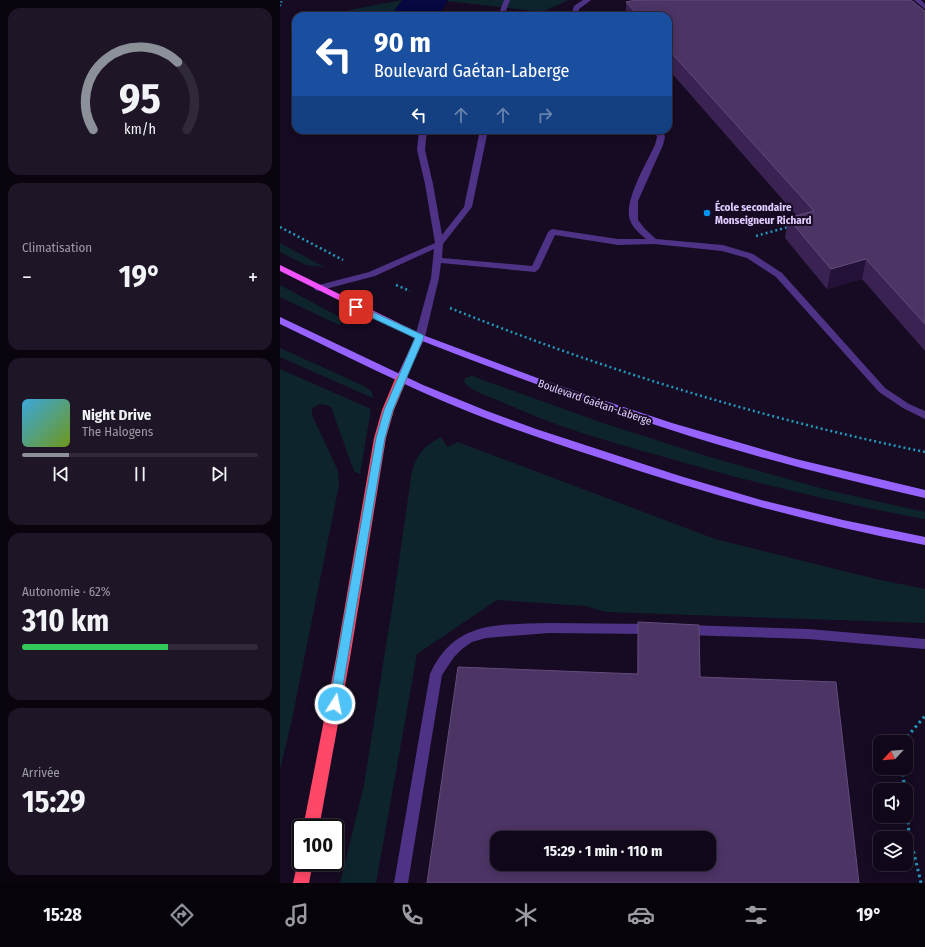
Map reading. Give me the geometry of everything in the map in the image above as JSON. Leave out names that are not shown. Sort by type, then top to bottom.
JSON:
[{"type":"highway","points":[[313,819],[343,658],[380,438],[388,410],[401,379]]},
{"type":"highway","points":[[301,883],[303,871]]},
{"type":"main road","name":"Boulevard Gaétan-Laberge","points":[[280,268],[420,337],[497,368],[643,419],[781,460],[925,494]]},
{"type":"main road","points":[[280,320],[401,379],[467,407],[522,427],[700,487],[822,519],[925,541]]},
{"type":"main road","points":[[401,379],[420,337]]},
{"type":"lane","points":[[502,12],[507,0]]},
{"type":"lane","points":[[574,12],[581,3],[588,0]]},
{"type":"lane","points":[[916,0],[925,6]]},
{"type":"lane","points":[[420,337],[436,278],[439,244],[430,184],[421,150],[423,134]]},
{"type":"lane","points":[[318,288],[380,271],[439,244],[468,207],[483,134]]},
{"type":"lane","points":[[654,241],[642,231],[634,220],[633,208],[634,201],[659,145],[660,134]]},
{"type":"lane","points":[[437,260],[535,269],[552,232],[604,240],[654,241],[723,248],[750,256],[780,275],[882,390],[906,406],[925,415]]},
{"type":"lane","points":[[401,883],[436,674],[444,659],[454,648],[467,639],[483,633],[538,628],[808,634],[925,644]]},
{"type":"path","points":[[280,6],[282,0]]},
{"type":"path","points":[[280,227],[347,263]]},
{"type":"path","points":[[769,233],[791,227]]},
{"type":"path","points":[[458,311],[572,355],[669,386],[800,424],[925,452]]},
{"type":"path","points":[[909,735],[925,716]]},
{"type":"path","points":[[908,823],[921,883]]},
{"type":"shaded area","points":[[402,0],[394,12],[343,12]]},
{"type":"shaded area","points":[[402,0],[448,0],[440,12],[394,12]]},
{"type":"shaded area","points":[[569,0],[542,12],[447,1]]},
{"type":"shaded area","points":[[280,243],[324,267],[306,265],[280,252]]},
{"type":"shaded area","points":[[280,285],[345,320],[339,325],[280,297]]},
{"type":"shaded area","points":[[280,348],[364,386],[372,392],[373,398],[280,357]]},
{"type":"shaded area","points":[[280,369],[371,409],[360,474],[354,471],[331,407],[321,404],[312,409],[312,415],[338,471],[339,485],[292,719],[280,770]]},
{"type":"shaded area","points":[[472,376],[603,423],[706,456],[831,491],[925,512],[925,519],[826,499],[761,483],[584,434],[545,420],[478,392],[464,382],[465,378]]},
{"type":"shaded area","points":[[441,437],[447,447],[458,442],[715,539],[876,579],[925,589],[925,623],[606,612],[585,606],[497,600],[417,654],[376,883],[340,883],[364,785],[412,471],[419,455],[430,443]]},
{"type":"building","points":[[635,0],[911,0],[925,11],[925,324],[866,259],[831,269],[788,218],[814,211],[672,53],[672,12],[635,12],[626,2]]},
{"type":"building","points":[[638,622],[699,625],[700,677],[836,682],[859,883],[427,883],[458,667],[638,674]]},
{"type":"place","name":"École secondaire Monseigneur Richard","points":[[707,213]]},
{"type":"route","points":[[335,704],[380,438],[388,410],[420,337],[356,307]]}]
